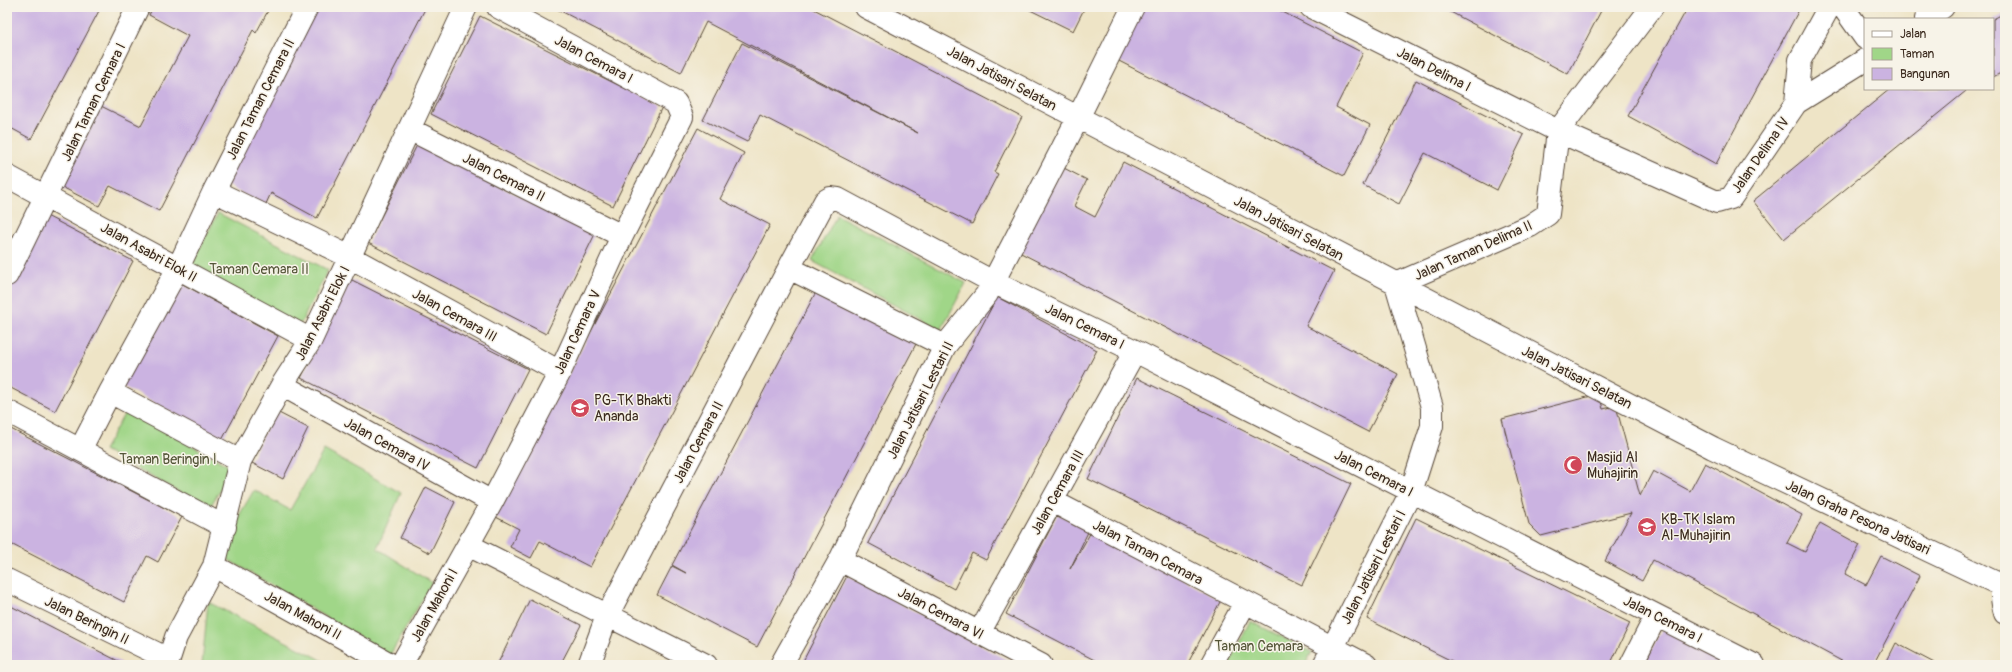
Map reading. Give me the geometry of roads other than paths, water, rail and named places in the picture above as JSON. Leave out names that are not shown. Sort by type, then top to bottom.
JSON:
[{"type":"street","name":"Jalan Taman Cemara I","points":[[7,275],[47,196],[138,7]]},
{"type":"street","name":"Jalan Taman Cemara II","points":[[80,450],[178,268],[214,191],[307,7]]},
{"type":"street","name":"Jalan Asabri Elok I","points":[[167,662],[176,637],[214,566],[225,527],[240,461],[282,386],[311,340],[466,7]]},
{"type":"street","name":"Jalan Cemara I","points":[[498,7],[676,103],[682,117]]},
{"type":"street","name":"Jalan Jatisari Selatan","points":[[866,7],[1713,448]]},
{"type":"street","name":"Jalan Jatisari Lestari II","points":[[780,665],[840,560],[945,346],[987,294],[1078,118],[1133,7]]},
{"type":"street","name":"Jalan Delima I","points":[[1311,7],[1558,131]]},
{"type":"street","points":[[1558,131],[1652,7]]},
{"type":"street","points":[[1796,103],[1800,60],[1829,7]]},
{"type":"street","points":[[1843,7],[1857,24],[1864,36]]},
{"type":"street","points":[[1928,18],[1944,7]]},
{"type":"street","name":"Jalan Delima IV","points":[[1558,131],[1717,202],[1730,198],[1796,103],[1864,61]]},
{"type":"street","name":"Jalan Cemara V","points":[[468,545],[560,372],[622,236],[682,117]]},
{"type":"street","name":"Jalan Cemara II","points":[[409,129],[622,236]]},
{"type":"street","name":"Jalan Taman Delima II","points":[[1396,284],[1530,226],[1548,214],[1558,131]]},
{"type":"street","name":"Jalan Asabri Elok II","points":[[7,176],[47,196],[311,340]]},
{"type":"street","points":[[214,191],[350,257]]},
{"type":"street","name":"Jalan Cemara II","points":[[589,665],[607,616],[825,201],[830,198],[838,199],[993,282]]},
{"type":"street","name":"Jalan Cemara III","points":[[350,257],[560,372]]},
{"type":"street","points":[[789,268],[945,346]]},
{"type":"street","name":"Jalan Cemara I","points":[[993,282],[1135,351],[1754,665]]},
{"type":"street","name":"Jalan Jatisari Lestari I","points":[[1328,656],[1411,492],[1432,426],[1432,407],[1396,284]]},
{"type":"street","name":"Jalan Cemara III","points":[[979,633],[1135,351]]},
{"type":"street","name":"Jalan Cemara IV","points":[[282,386],[492,502]]},
{"type":"street","points":[[110,392],[240,461]]},
{"type":"street","points":[[7,411],[225,527]]},
{"type":"street","name":"Jalan Graha Pesona Jatisari","points":[[1713,448],[2004,583],[2002,599],[2005,613]]},
{"type":"street","name":"Jalan Taman Cemara","points":[[1052,501],[1245,603],[1328,656],[1366,665]]},
{"type":"street","points":[[468,545],[706,665]]},
{"type":"street","name":"Jalan Mahoni I","points":[[401,665],[468,545]]},
{"type":"street","name":"Jalan Cemara VI","points":[[840,560],[1041,665]]},
{"type":"street","name":"Jalan Mahoni II","points":[[214,566],[392,665]]},
{"type":"street","name":"Jalan Beringin II","points":[[7,580],[167,662]]},
{"type":"street","points":[[1211,665],[1245,603]]},
{"type":"street","points":[[1631,665],[1656,616]]},
{"type":"place","name":"PG-TK Bhakti Ananda","points":[[580,408]]},
{"type":"place","name":"Masjid Al Muhajirin","points":[[1573,465]]},
{"type":"place","name":"KB-TK Islam Al-Muhajirin","points":[[1647,527]]},
{"type":"park label","name":"Taman Cemara II","points":[[259,269]]},
{"type":"park label","name":"Taman Beringin I","points":[[168,459]]},
{"type":"park label","name":"Taman Cemara","points":[[1259,646]]}]
